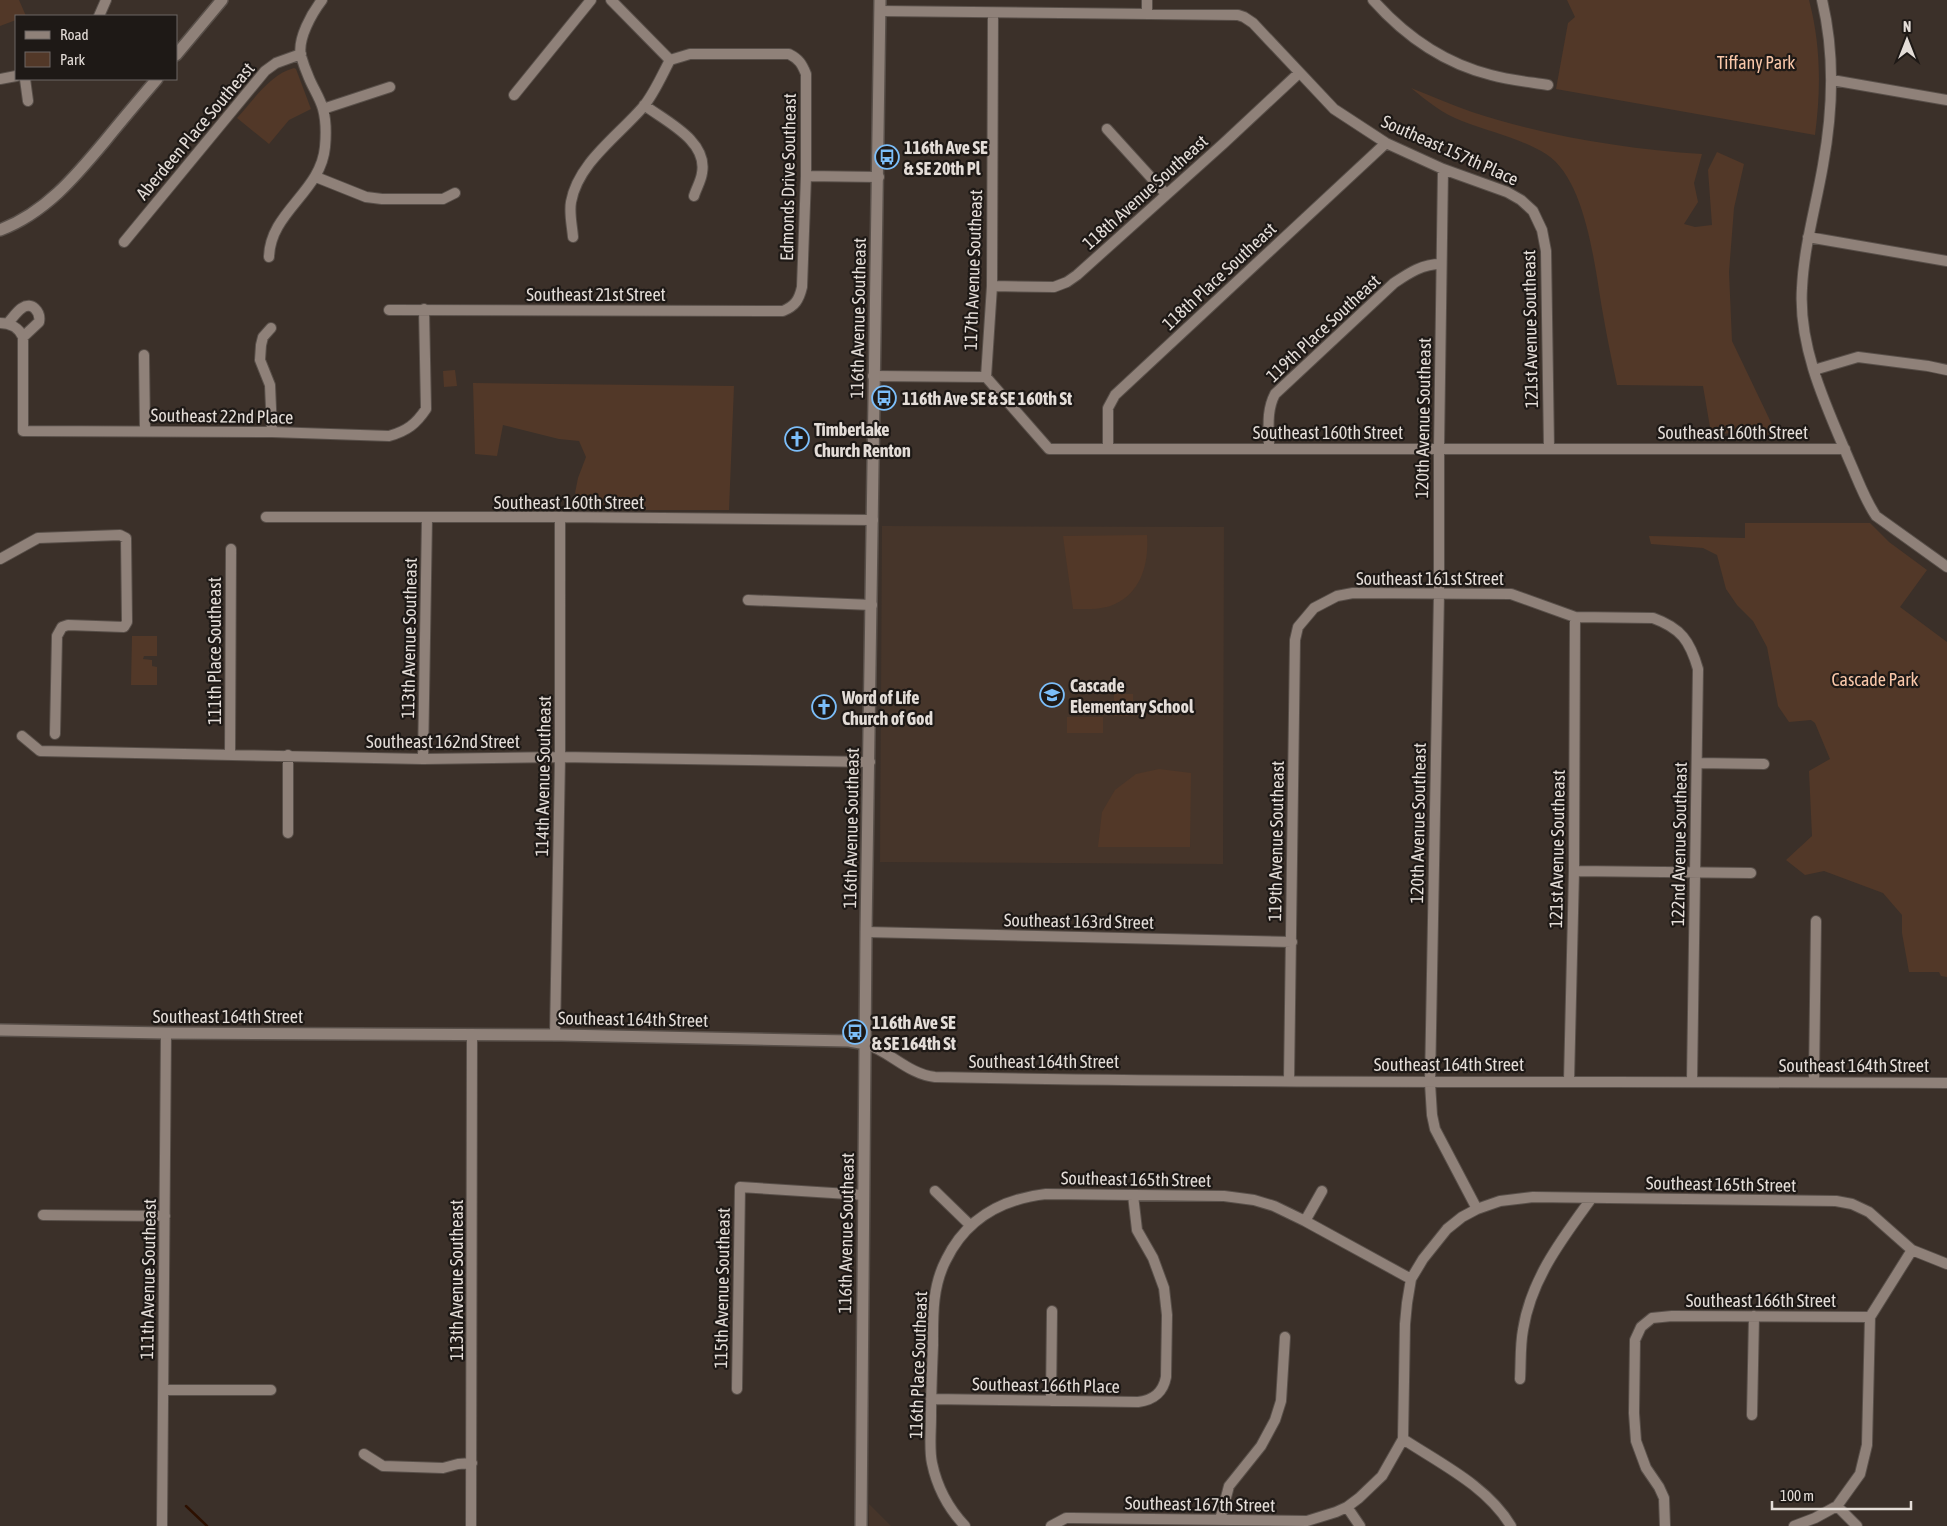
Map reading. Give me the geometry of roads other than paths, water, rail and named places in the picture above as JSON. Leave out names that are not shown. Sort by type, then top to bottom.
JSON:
[{"type":"street","points":[[99,15],[106,0]]},
{"type":"street","points":[[178,53],[222,0]]},
{"type":"street","points":[[269,257],[270,241],[278,225],[316,177],[325,147],[324,109],[300,54],[307,24],[322,0]]},
{"type":"street","points":[[514,96],[592,0]]},
{"type":"street","points":[[573,237],[571,202],[577,183],[590,162],[644,105],[670,60],[611,0]]},
{"type":"street","points":[[880,6],[993,13],[1147,14],[1147,0]]},
{"type":"street","points":[[1373,0],[1410,37],[1443,56],[1491,75],[1548,85]]},
{"type":"street","points":[[1822,0],[1830,39],[1832,80],[1823,165],[1808,237],[1802,289],[1802,311],[1806,340],[1814,370],[1844,449],[1870,507],[1876,516],[1947,567]]},
{"type":"street","name":"116th Avenue Southeast","points":[[861,1526],[866,932],[872,605],[873,376],[879,177],[880,6]]},
{"type":"street","name":"117th Avenue Southeast","points":[[986,377],[992,286],[993,13]]},
{"type":"street","name":"Southeast 157th Place","points":[[1147,14],[1238,15],[1244,17],[1253,23],[1334,109],[1386,143],[1443,169],[1506,192],[1522,200],[1533,211]]},
{"type":"street","name":"Aberdeen Place Southeast","points":[[124,242],[265,71],[276,63],[300,54]]},
{"type":"street","name":"Edmonds Drive Southeast","points":[[670,60],[690,54],[789,54],[797,58],[802,64],[806,74],[806,176],[802,287],[799,298]]},
{"type":"street","name":"118th Avenue Southeast","points":[[992,286],[1054,287],[1067,282],[1299,73]]},
{"type":"street","points":[[0,79],[15,76]]},
{"type":"street","points":[[25,80],[28,101]]},
{"type":"street","points":[[0,230],[12,225],[53,199],[72,181],[155,80]]},
{"type":"street","points":[[1832,80],[1947,100]]},
{"type":"street","points":[[324,109],[390,86]]},
{"type":"street","points":[[644,105],[689,138],[699,148],[703,162],[702,174],[694,196]]},
{"type":"street","points":[[1107,129],[1166,194]]},
{"type":"street","name":"118th Place Southeast","points":[[1108,449],[1108,408],[1115,395],[1386,143]]},
{"type":"street","name":"120th Avenue Southeast","points":[[1443,169],[1439,593],[1430,1083],[1435,1129],[1477,1209]]},
{"type":"street","points":[[806,176],[879,177]]},
{"type":"street","points":[[316,177],[366,197],[374,198],[443,199],[455,193]]},
{"type":"street","name":"121st Avenue Southeast","points":[[1533,211],[1542,230],[1546,251],[1549,448]]},
{"type":"street","points":[[1808,237],[1947,261]]},
{"type":"street","name":"119th Place Southeast","points":[[1269,448],[1268,414],[1275,394],[1394,283],[1413,270],[1423,266],[1442,264]]},
{"type":"street","name":"Southeast 21st Street","points":[[388,310],[783,311],[792,308],[799,298]]},
{"type":"street","points":[[29,306],[36,309],[40,315],[39,322],[23,337],[20,331],[7,324],[22,308],[29,306]]},
{"type":"street","name":"Southeast 22nd Place","points":[[23,337],[23,431],[272,432],[390,436],[404,432],[417,422],[426,409],[424,309]]},
{"type":"street","points":[[271,328],[263,337],[260,360],[270,385],[272,432]]},
{"type":"street","points":[[144,355],[145,431]]},
{"type":"street","points":[[1814,370],[1858,358],[1947,370]]},
{"type":"street","points":[[873,376],[986,377]]},
{"type":"street","name":"Southeast 160th Street","points":[[986,377],[1049,449],[1844,449]]},
{"type":"street","name":"Southeast 160th Street","points":[[266,517],[873,520]]},
{"type":"street","name":"114th Avenue Southeast","points":[[555,1035],[560,757],[560,517]]},
{"type":"street","name":"113th Avenue Southeast","points":[[423,758],[427,518]]},
{"type":"street","points":[[0,559],[38,538],[120,535],[126,538],[126,622],[124,627],[68,626],[62,627],[57,636],[55,734]]},
{"type":"street","name":"111th Place Southeast","points":[[230,754],[231,549]]},
{"type":"street","name":"Southeast 161st Street","points":[[1314,608],[1337,596],[1353,593],[1511,594],[1575,617],[1653,618],[1664,622]]},
{"type":"street","points":[[748,600],[872,605]]},
{"type":"street","name":"119th Avenue Southeast","points":[[1289,1080],[1294,640],[1298,627],[1314,608]]},
{"type":"street","name":"121st Avenue Southeast","points":[[1569,1081],[1574,871],[1575,617]]},
{"type":"street","name":"122nd Avenue Southeast","points":[[1664,622],[1680,633],[1692,649],[1698,669],[1692,1081]]},
{"type":"street","name":"Southeast 162nd Street","points":[[22,736],[40,750],[423,758],[560,757],[870,762]]},
{"type":"street","points":[[288,755],[288,834]]},
{"type":"street","points":[[1696,763],[1764,764]]},
{"type":"street","points":[[1574,871],[1751,873]]},
{"type":"street","points":[[1814,1082],[1816,921]]},
{"type":"street","name":"Southeast 163rd Street","points":[[866,932],[1292,942]]},
{"type":"street","name":"Southeast 164th Street","points":[[0,1030],[166,1033],[555,1035],[841,1041],[866,1044],[917,1073],[936,1077],[1430,1083],[1569,1081],[1630,1083],[1692,1081],[1947,1083]]},
{"type":"street","name":"111th Avenue Southeast","points":[[162,1526],[166,1033]]},
{"type":"street","name":"113th Avenue Southeast","points":[[472,1034],[472,1526]]},
{"type":"street","name":"115th Avenue Southeast","points":[[737,1389],[740,1187],[864,1195]]},
{"type":"street","points":[[935,1191],[971,1226]]},
{"type":"street","points":[[1305,1221],[1322,1191]]},
{"type":"street","name":"Southeast 165th Street","points":[[971,1226],[1014,1199],[1046,1194],[1238,1197],[1274,1206],[1411,1279]]},
{"type":"street","name":"Southeast 166th Place","points":[[931,1399],[1138,1402],[1146,1401],[1158,1394],[1164,1386],[1166,1377],[1166,1299],[1159,1271],[1137,1230],[1133,1195]]},
{"type":"street","name":"Southeast 165th Street","points":[[1477,1209],[1500,1201],[1517,1198],[1836,1201],[1852,1204],[1869,1212],[1912,1250],[1947,1264]]},
{"type":"street","points":[[1520,1379],[1522,1330],[1532,1292],[1549,1258],[1591,1198]]},
{"type":"street","points":[[1477,1209],[1462,1217],[1447,1229],[1423,1259],[1411,1279],[1404,1324],[1403,1439],[1474,1486],[1491,1501],[1511,1526]]},
{"type":"street","points":[[43,1215],[165,1216]]},
{"type":"street","name":"116th Place Southeast","points":[[965,1526],[948,1505],[939,1488],[931,1461],[931,1399],[936,1285],[949,1255],[971,1226]]},
{"type":"street","points":[[1794,1526],[1815,1518],[1837,1506],[1860,1474],[1867,1445],[1870,1317],[1912,1250]]},
{"type":"street","points":[[1051,1401],[1052,1311]]},
{"type":"street","name":"Southeast 166th Street","points":[[1665,1526],[1664,1498],[1641,1457],[1636,1441],[1634,1412],[1635,1340],[1641,1327],[1652,1318],[1672,1316],[1870,1317]]},
{"type":"street","points":[[1752,1415],[1754,1316]]},
{"type":"street","points":[[1220,1520],[1228,1486],[1261,1446],[1275,1420],[1280,1401],[1285,1337]]},
{"type":"street","points":[[163,1390],[271,1390]]},
{"type":"street","name":"Southeast 167th Street","points":[[1051,1526],[1066,1518],[1307,1521],[1320,1518],[1347,1507],[1371,1488],[1382,1476],[1403,1439]]},
{"type":"street","points":[[364,1454],[383,1466],[443,1468],[472,1463]]},
{"type":"street","points":[[1837,1506],[1857,1526]]},
{"type":"street","points":[[1347,1507],[1360,1526]]},
{"type":"waterway","points":[[186,1506],[207,1526]]},
{"type":"place","name":"116th Ave SE & SE 20th Pl","points":[[887,157]]},
{"type":"place","name":"116th Ave SE & SE 160th St","points":[[884,398]]},
{"type":"place","name":"Timberlake Church Renton","points":[[797,439]]},
{"type":"place","name":"Cascade Elementary School","points":[[1052,695]]},
{"type":"place","name":"Word of Life Church of God","points":[[824,707]]},
{"type":"place","name":"116th Ave SE & SE 164th St","points":[[855,1032]]},
{"type":"park label","name":"Tiffany Park","points":[[1756,62]]},
{"type":"park label","name":"Cascade Park","points":[[1875,679]]}]
